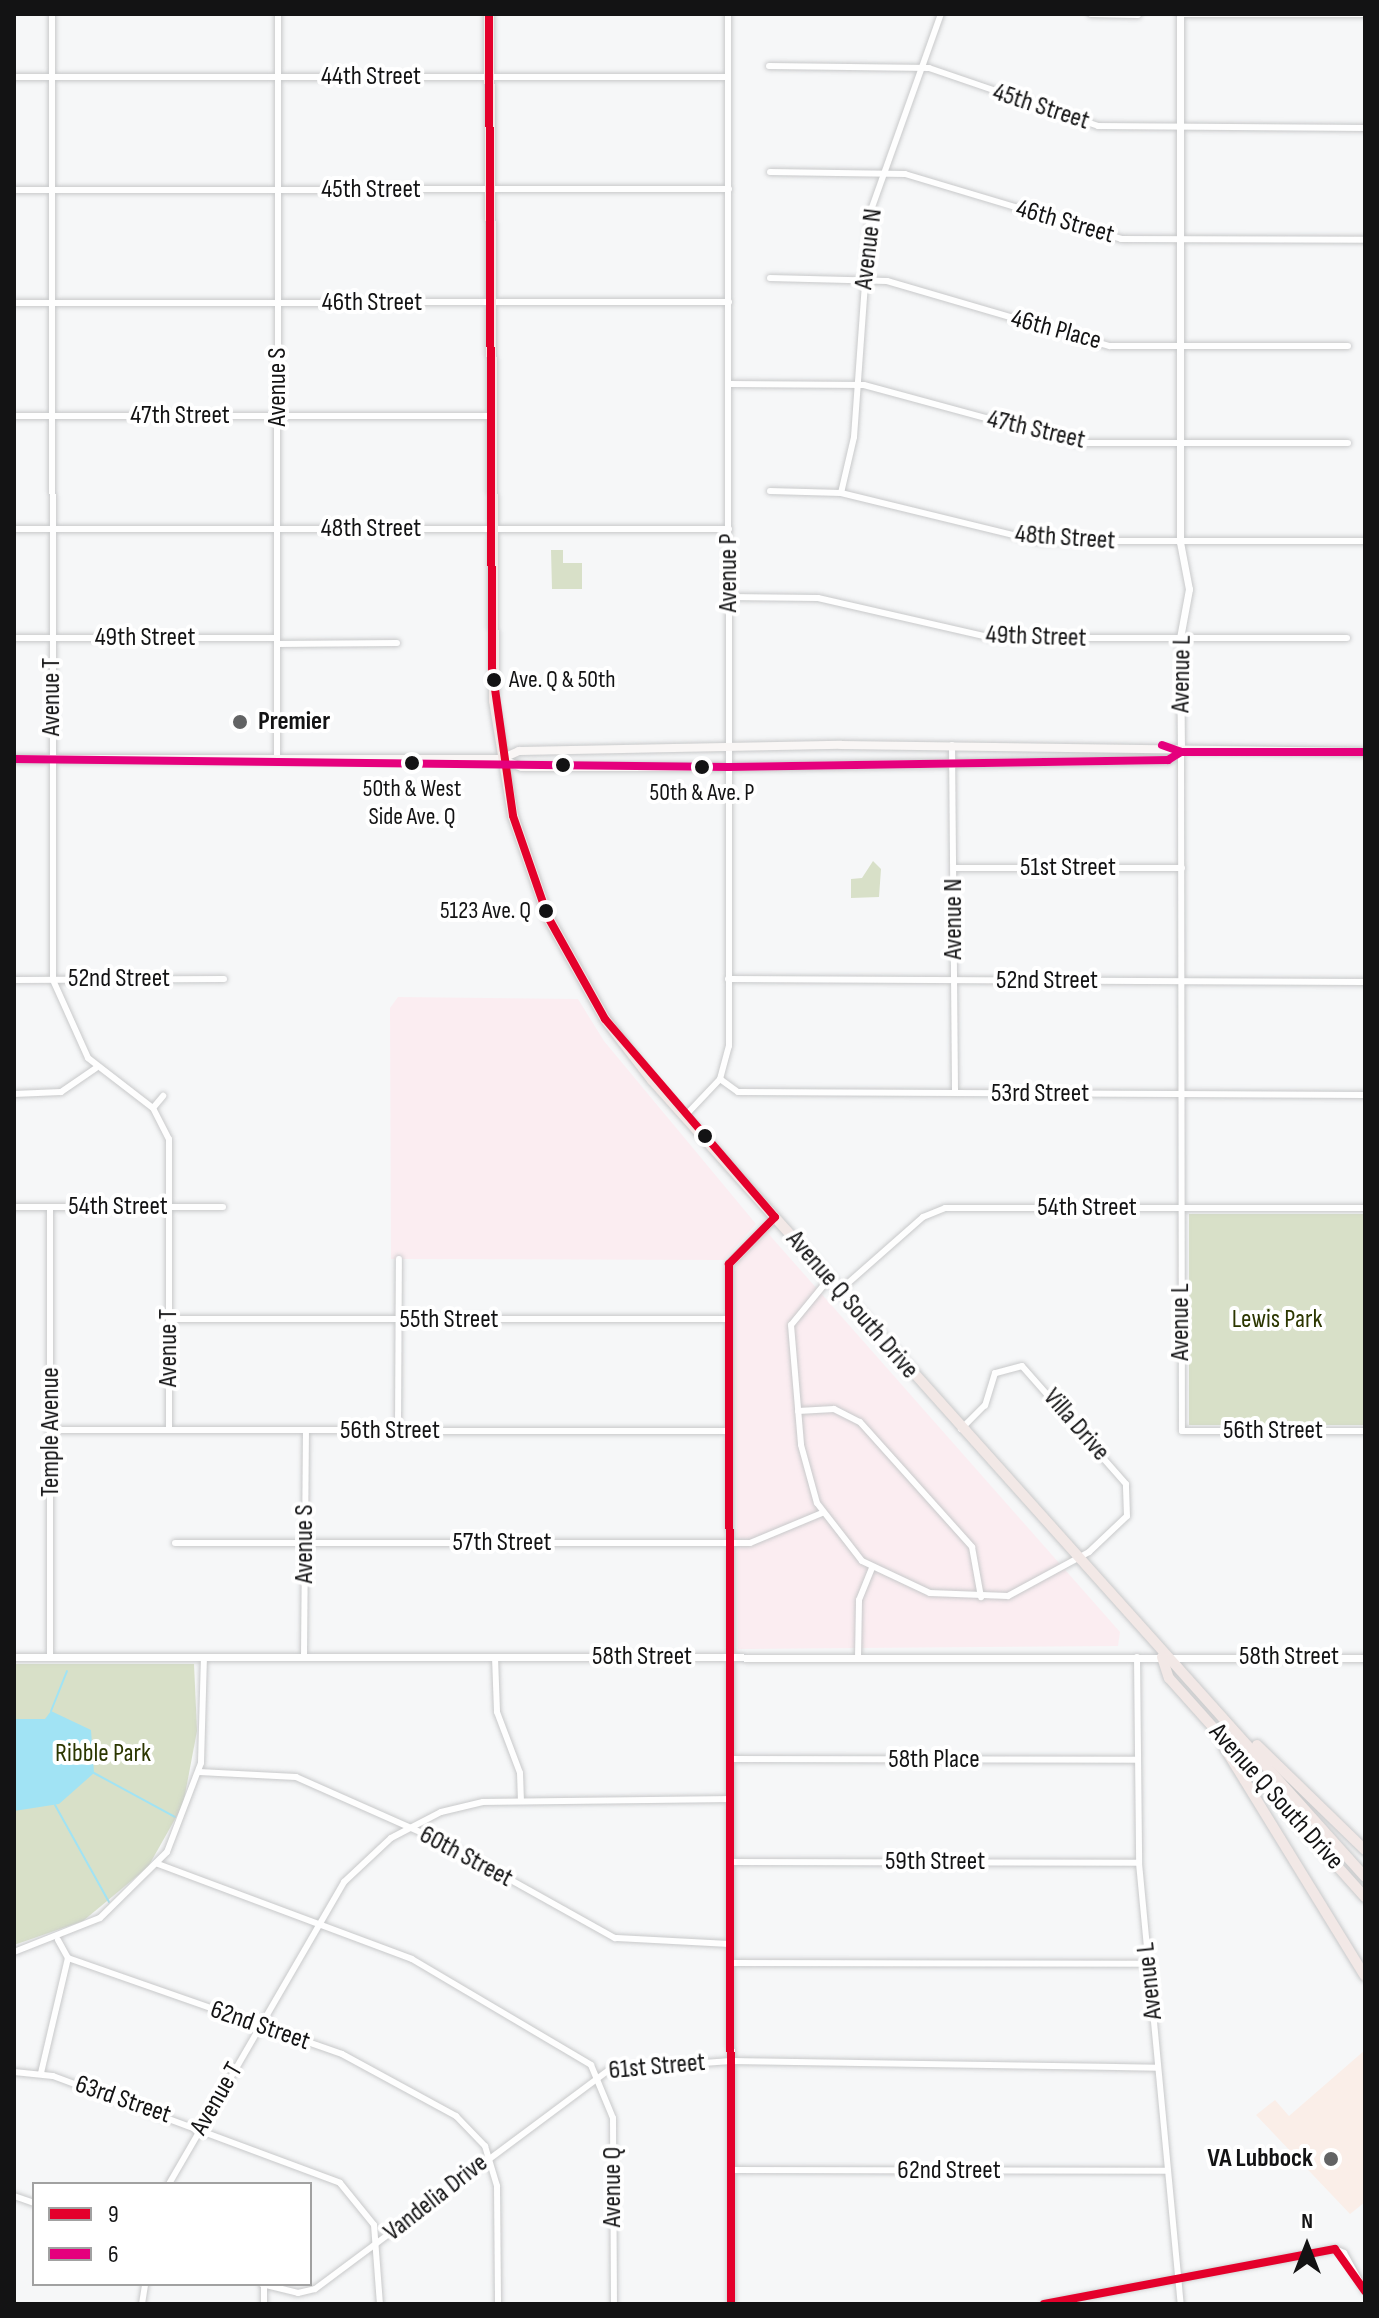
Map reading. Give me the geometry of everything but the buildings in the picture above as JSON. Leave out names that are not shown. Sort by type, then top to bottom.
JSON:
[{"type":"highway","points":[[489,14],[491,528],[500,759]]},
{"type":"highway","name":"Avenue Q South Drive","points":[[500,759],[523,851],[562,946],[614,1031],[828,1280],[1075,1559],[1162,1657],[1203,1689],[1365,1877]]},
{"type":"highway","name":"Avenue Q South Drive","points":[[1162,1657],[1169,1678],[1365,1897]]},
{"type":"highway","points":[[1203,1689],[1365,1850]]},
{"type":"highway","points":[[1208,1722],[1365,1976]]},
{"type":"main road","points":[[500,759],[519,751],[952,745],[1168,745],[1181,752],[1365,752]]},
{"type":"main road","points":[[14,759],[500,759],[522,767],[728,767],[952,761],[1168,760],[1181,752]]},
{"type":"street","name":"Avenue T","points":[[52,14],[53,980],[72,1033],[96,1068],[153,1108],[169,1139],[169,1430]]},
{"type":"street","name":"Avenue S","points":[[277,759],[278,14]]},
{"type":"street","name":"Avenue P","points":[[720,1079],[728,1057],[728,14]]},
{"type":"street","name":"Avenue N","points":[[841,493],[857,385],[870,213],[941,14]]},
{"type":"street","points":[[1091,14],[1138,15]]},
{"type":"street","points":[[1180,14],[1365,14]]},
{"type":"street","name":"Avenue L","points":[[1180,14],[1180,542],[1189,589],[1180,638],[1182,1431]]},
{"type":"street","name":"45th Street","points":[[769,66],[921,67],[1086,124],[1365,128]]},
{"type":"street","name":"44th Street","points":[[14,77],[728,77]]},
{"type":"street","name":"46th Street","points":[[770,172],[884,172],[1097,235],[1180,240],[1365,240]]},
{"type":"street","name":"45th Street","points":[[14,190],[729,189]]},
{"type":"street","name":"46th Place","points":[[770,278],[864,278],[1101,345],[1348,346]]},
{"type":"street","name":"46th Street","points":[[14,303],[729,302]]},
{"type":"street","name":"47th Street","points":[[729,384],[857,385],[1066,442],[1348,443]]},
{"type":"street","name":"47th Street","points":[[14,416],[490,416]]},
{"type":"street","name":"48th Street","points":[[770,491],[841,493],[1038,541],[1365,541]]},
{"type":"street","name":"48th Street","points":[[14,529],[729,529]]},
{"type":"street","name":"49th Street","points":[[729,597],[818,598],[992,638],[1347,638]]},
{"type":"street","name":"49th Street","points":[[14,638],[397,643]]},
{"type":"street","name":"Avenue N","points":[[952,745],[955,1093]]},
{"type":"street","name":"51st Street","points":[[954,868],[1182,868]]},
{"type":"street","name":"52nd Street","points":[[14,980],[224,979]]},
{"type":"street","name":"52nd Street","points":[[728,979],[1365,982]]},
{"type":"street","points":[[14,1094],[61,1092],[96,1068]]},
{"type":"street","points":[[685,1116],[720,1079]]},
{"type":"street","name":"53rd Street","points":[[720,1079],[738,1092],[1365,1095]]},
{"type":"street","points":[[153,1108],[163,1096]]},
{"type":"street","name":"54th Street","points":[[14,1207],[223,1207]]},
{"type":"street","name":"Temple Avenue","points":[[50,1207],[50,1657]]},
{"type":"street","name":"54th Street","points":[[838,1291],[938,1209],[1365,1208]]},
{"type":"street","points":[[731,2304],[731,1255],[775,1217]]},
{"type":"street","points":[[398,1431],[399,1259]]},
{"type":"street","points":[[828,1280],[791,1325],[805,1467],[822,1513],[872,1568],[913,1589],[981,1597],[1020,1593],[1075,1559]]},
{"type":"street","name":"55th Street","points":[[169,1319],[729,1319]]},
{"type":"street","name":"Villa Drive","points":[[961,1429],[985,1405],[995,1373],[1013,1364],[1080,1430],[1131,1498],[1120,1525],[1075,1559]]},
{"type":"street","points":[[798,1411],[834,1409],[860,1422],[972,1547],[981,1597]]},
{"type":"street","name":"56th Street","points":[[51,1430],[729,1431]]},
{"type":"street","name":"Avenue S","points":[[304,1657],[306,1431]]},
{"type":"street","name":"56th Street","points":[[1182,1431],[1365,1431]]},
{"type":"street","name":"57th Street","points":[[175,1543],[729,1543],[766,1541],[822,1513]]},
{"type":"street","points":[[858,1658],[859,1600],[872,1568]]},
{"type":"street","name":"58th Street","points":[[14,1657],[1365,1658]]},
{"type":"street","points":[[14,1952],[58,1940],[115,1907],[158,1864],[185,1818],[199,1772],[204,1657]]},
{"type":"street","points":[[495,1657],[497,1712],[520,1773],[521,1800]]},
{"type":"street","name":"Avenue L","points":[[1137,1657],[1139,1863],[1181,2304]]},
{"type":"street","name":"58th Place","points":[[730,1759],[1138,1760]]},
{"type":"street","name":"60th Street","points":[[199,1772],[296,1777],[409,1827],[615,1938],[731,1944]]},
{"type":"street","points":[[409,1827],[462,1806],[521,1800],[730,1799]]},
{"type":"street","name":"Avenue T","points":[[170,2182],[344,1882],[409,1827]]},
{"type":"street","name":"59th Street","points":[[730,1862],[1139,1863]]},
{"type":"street","name":"61st Street","points":[[158,1864],[434,1969],[577,2053],[598,2074],[731,2061],[1158,2068]]},
{"type":"street","points":[[41,2073],[68,1958],[58,1940]]},
{"type":"street","name":"62nd Street","points":[[68,1958],[356,2060],[433,2101],[472,2130],[489,2157]]},
{"type":"street","points":[[731,1963],[1148,1964]]},
{"type":"street","name":"63rd Street","points":[[14,2072],[41,2073],[201,2127],[340,2183],[369,2217],[379,2244]]},
{"type":"street","name":"Vandelia Drive","points":[[276,2286],[309,2291],[379,2244],[598,2074]]},
{"type":"street","name":"Avenue Q","points":[[598,2074],[613,2118],[614,2304]]},
{"type":"street","points":[[489,2157],[498,2195],[498,2304]]},
{"type":"street","name":"62nd Street","points":[[731,2170],[1167,2171]]},
{"type":"street","points":[[379,2244],[380,2304]]},
{"type":"street","points":[[1044,2304],[1179,2282],[1341,2250],[1365,2291]]},
{"type":"shaded area","points":[[398,997],[578,999],[604,1041],[756,1224],[724,1260],[391,1259],[390,1008]]},
{"type":"shaded area","points":[[766,1231],[1120,1632],[1118,1646],[738,1649],[735,1272],[741,1254]]},
{"type":"shaded area","name":"VA Lubbock","points":[[1365,2050],[1365,2202],[1350,2214],[1256,2115],[1275,2100],[1289,2116]]},
{"type":"green space","points":[[551,550],[563,550],[563,563],[582,563],[582,589],[552,589]]},
{"type":"green space","points":[[873,861],[881,869],[879,897],[851,898],[851,879],[862,878]]},
{"type":"green space","name":"Lewis Park","points":[[1189,1214],[1365,1214],[1365,1425],[1189,1425]]},
{"type":"green space","name":"Ribble Park","points":[[14,1664],[194,1664],[197,1731],[183,1805],[148,1867],[83,1921],[14,1945]]},
{"type":"water","points":[[51,1711],[91,1730],[94,1773],[59,1804],[14,1811],[14,1719],[45,1719]]},
{"type":"waterway","points":[[51,1711],[67,1671]]},
{"type":"waterway","points":[[94,1773],[175,1817]]},
{"type":"waterway","points":[[55,1805],[109,1902]]},
{"type":"transit line","name":"9","points":[[489,14],[492,668],[513,816],[548,917],[605,1019],[775,1217],[729,1264],[731,2304]]},
{"type":"transit line","name":"6","points":[[1162,745],[1181,752],[1365,752]]},
{"type":"transit line","name":"6","points":[[14,759],[728,767],[1168,760],[1181,752]]},
{"type":"transit line","name":"9","points":[[1044,2304],[1335,2249],[1365,2291]]},
{"type":"place","name":"Ave. Q & 50th","points":[[494,680]]},
{"type":"place","name":"Premier","points":[[240,722]]},
{"type":"place","name":"50th & West Side Ave. Q","points":[[412,763]]},
{"type":"place","name":"50th & Ave. P","points":[[702,767]]},
{"type":"place","name":"5123 Ave. Q","points":[[546,911]]},
{"type":"place","name":"VA Lubbock","points":[[1331,2159]]}]
